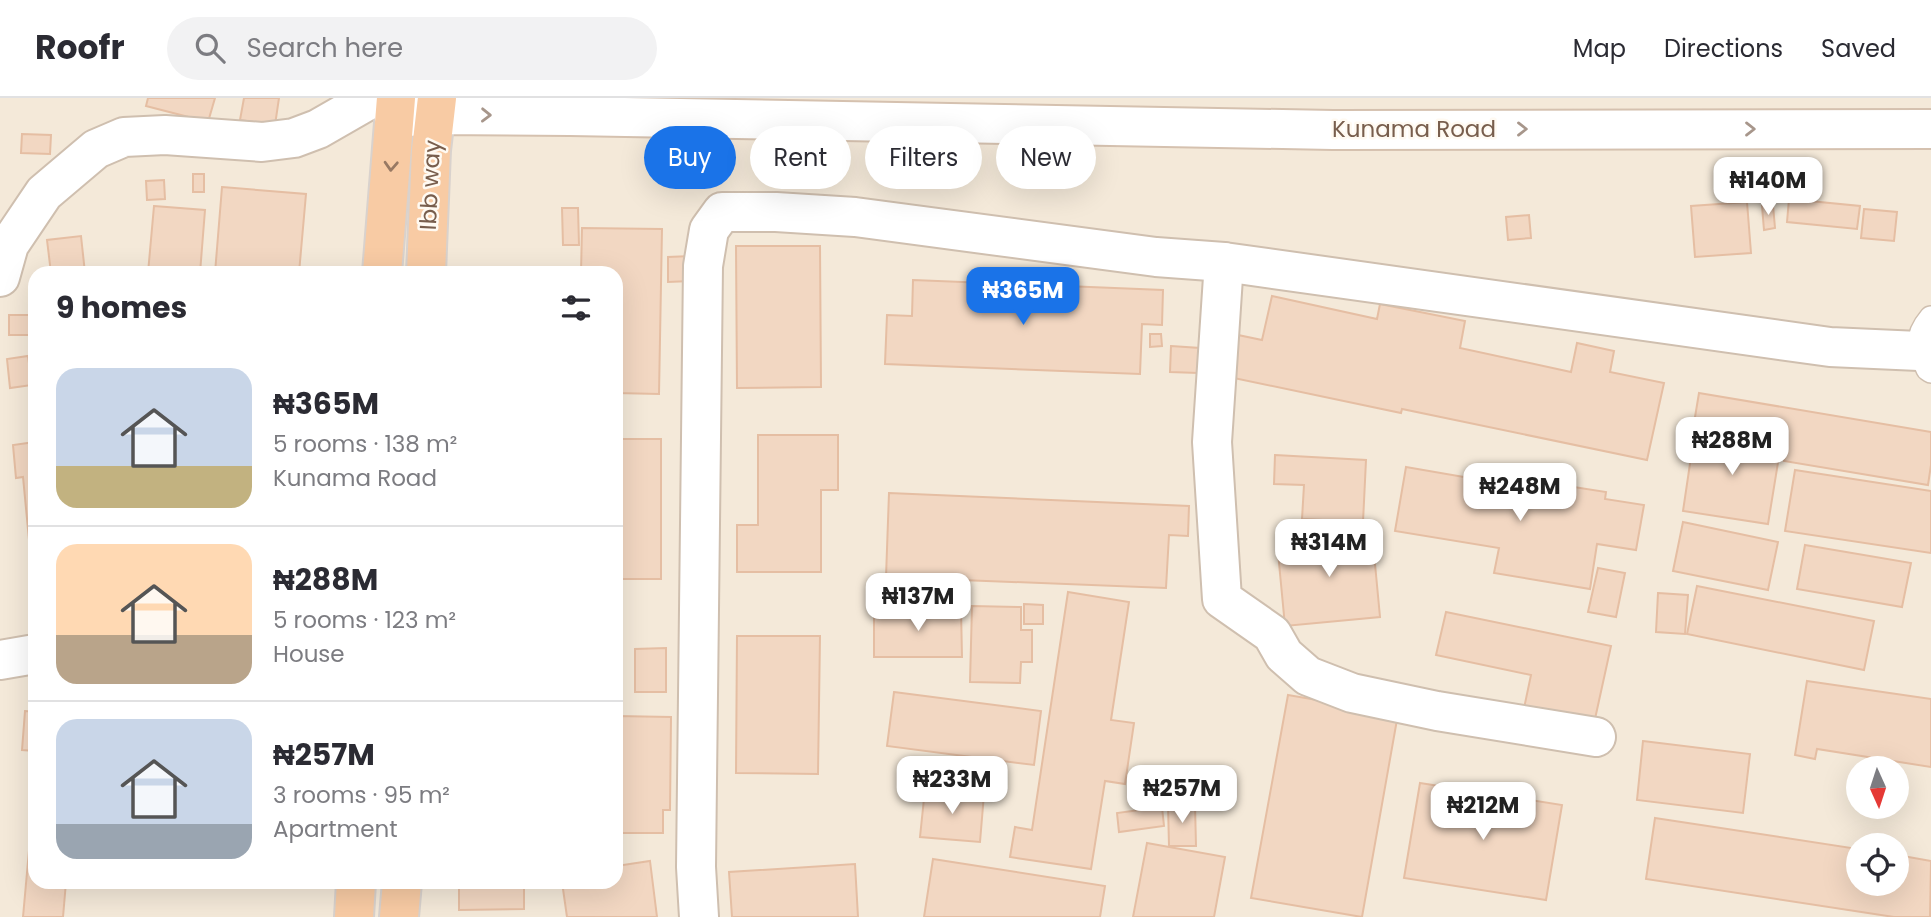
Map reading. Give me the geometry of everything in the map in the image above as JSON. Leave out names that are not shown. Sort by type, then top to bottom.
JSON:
[{"type":"highway","points":[[383,266],[389,201],[387,105]]},
{"type":"highway","name":"Ibb way","points":[[425,266],[436,106]]},
{"type":"highway","points":[[354,917],[356,889]]},
{"type":"highway","points":[[399,917],[401,889]]},
{"type":"street","name":"Kunama Road","points":[[0,277],[9,246],[44,193],[96,149],[124,137],[165,135],[262,142],[293,138],[387,105],[1333,130],[1931,129]]},
{"type":"street","points":[[699,917],[696,867],[704,266],[709,230],[722,212],[855,217],[1156,257],[1224,262],[1830,347],[1927,346]]},
{"type":"street","points":[[1224,262],[1212,442],[1222,599],[1272,634],[1284,655],[1308,676],[1352,693],[1437,711],[1596,737]]},
{"type":"street","points":[[0,660],[28,655]]},
{"type":"shaded area","points":[[0,98],[1931,98],[1931,917],[0,917]]},
{"type":"building","points":[[148,98],[215,98],[208,122],[146,106]]},
{"type":"building","points":[[244,98],[279,98],[275,125],[240,120]]},
{"type":"building","points":[[22,134],[51,135],[50,154],[21,153]]},
{"type":"building","points":[[193,174],[204,174],[204,192],[193,192]]},
{"type":"building","points":[[164,180],[165,199],[147,200],[146,181]]},
{"type":"building","points":[[222,187],[306,194],[300,266],[216,266]]},
{"type":"building","points":[[1789,199],[1860,206],[1857,229],[1787,222]]},
{"type":"building","points":[[1747,202],[1751,253],[1695,257],[1691,206]]},
{"type":"building","points":[[1773,205],[1775,228],[1764,230],[1762,206]]},
{"type":"building","points":[[154,206],[205,210],[201,266],[149,266]]},
{"type":"building","points":[[562,208],[578,208],[579,245],[563,245]]},
{"type":"building","points":[[1864,209],[1897,212],[1894,241],[1861,238]]},
{"type":"building","points":[[1529,215],[1531,238],[1508,240],[1506,217]]},
{"type":"building","points":[[582,228],[662,229],[659,394],[623,393],[623,266],[581,266]]},
{"type":"building","points":[[81,236],[84,266],[50,266],[47,240]]},
{"type":"building","points":[[736,246],[820,246],[821,387],[737,388]]},
{"type":"building","points":[[691,256],[691,281],[668,282],[668,257]]},
{"type":"building","points":[[913,280],[1163,290],[1162,325],[1142,324],[1140,374],[885,364],[887,315],[912,316]]},
{"type":"building","points":[[1272,296],[1377,319],[1380,304],[1465,321],[1460,348],[1571,372],[1577,343],[1614,351],[1610,372],[1664,383],[1647,460],[1402,409],[1401,413],[1229,377],[1238,335],[1262,340]]},
{"type":"building","points":[[9,315],[28,315],[28,335],[9,335]]},
{"type":"building","points":[[1150,334],[1161,334],[1162,346],[1150,347]]},
{"type":"building","points":[[1171,346],[1200,348],[1198,373],[1170,372]]},
{"type":"building","points":[[28,356],[28,386],[10,388],[7,359]]},
{"type":"building","points":[[1699,393],[1931,432],[1928,485],[1784,461],[1787,440],[1694,423]]},
{"type":"building","points":[[1695,430],[1781,444],[1768,524],[1683,511]]},
{"type":"building","points":[[758,435],[838,435],[838,490],[821,490],[821,572],[737,572],[737,525],[758,525]]},
{"type":"building","points":[[623,439],[661,439],[661,579],[623,579]]},
{"type":"building","points":[[28,443],[28,529],[23,477],[16,478],[13,445]]},
{"type":"building","points":[[1275,455],[1366,460],[1363,522],[1302,519],[1304,485],[1274,484]]},
{"type":"building","points":[[1406,467],[1528,488],[1529,480],[1606,492],[1605,499],[1644,505],[1636,550],[1597,544],[1590,589],[1494,573],[1499,548],[1395,531]]},
{"type":"building","points":[[1795,470],[1931,491],[1931,553],[1785,531]]},
{"type":"building","points":[[889,493],[1189,506],[1188,536],[1169,535],[1166,588],[886,577]]},
{"type":"building","points":[[1683,522],[1778,542],[1768,590],[1673,571]]},
{"type":"building","points":[[1372,532],[1380,617],[1285,626],[1277,542]]},
{"type":"building","points":[[1805,545],[1911,563],[1902,607],[1797,589]]},
{"type":"building","points":[[1598,568],[1625,573],[1616,617],[1588,612]]},
{"type":"building","points":[[1697,586],[1874,621],[1864,670],[1687,634]]},
{"type":"building","points":[[1068,592],[1129,602],[1111,720],[1134,723],[1125,784],[1105,781],[1091,869],[1010,857],[1015,827],[1032,830]]},
{"type":"building","points":[[1658,593],[1688,595],[1685,634],[1656,632]]},
{"type":"building","points":[[1024,604],[1043,605],[1043,624],[1024,624]]},
{"type":"building","points":[[972,606],[1021,607],[1021,630],[1032,630],[1032,662],[1021,662],[1020,683],[970,682]]},
{"type":"building","points":[[874,609],[961,609],[962,657],[874,657]]},
{"type":"building","points":[[1446,612],[1611,646],[1593,728],[1523,713],[1531,675],[1436,655]]},
{"type":"building","points":[[737,636],[820,636],[818,774],[736,773]]},
{"type":"building","points":[[666,648],[666,692],[635,692],[635,649]]},
{"type":"building","points":[[1807,681],[1931,699],[1931,767],[1909,764],[1909,756],[1861,756],[1817,749],[1815,759],[1795,755]]},
{"type":"building","points":[[894,692],[1041,711],[1034,765],[887,746]]},
{"type":"building","points":[[1288,695],[1398,714],[1362,917],[1251,898]]},
{"type":"building","points":[[25,711],[28,711],[28,750],[22,750]]},
{"type":"building","points":[[623,716],[671,717],[670,810],[663,810],[663,833],[623,833]]},
{"type":"building","points":[[1643,741],[1750,754],[1743,813],[1637,800]]},
{"type":"building","points":[[1420,783],[1562,805],[1546,900],[1404,878]]},
{"type":"building","points":[[925,789],[984,794],[980,842],[920,837]]},
{"type":"building","points":[[1195,804],[1196,846],[1169,846],[1168,805]]},
{"type":"building","points":[[1162,807],[1164,826],[1119,832],[1117,813]]},
{"type":"building","points":[[1655,818],[1846,847],[1846,896],[1909,896],[1909,857],[1931,861],[1930,917],[1894,917],[1646,879]]},
{"type":"building","points":[[1147,843],[1225,857],[1214,917],[1133,917]]},
{"type":"building","points":[[933,859],[1105,886],[1100,917],[924,917]]},
{"type":"building","points":[[650,861],[657,917],[567,917],[563,889],[623,889],[623,865]]},
{"type":"building","points":[[28,862],[28,889],[65,889],[63,917],[23,917]]},
{"type":"building","points":[[855,864],[858,917],[732,917],[729,872]]},
{"type":"building","points":[[459,889],[524,889],[524,909],[459,910]]}]
